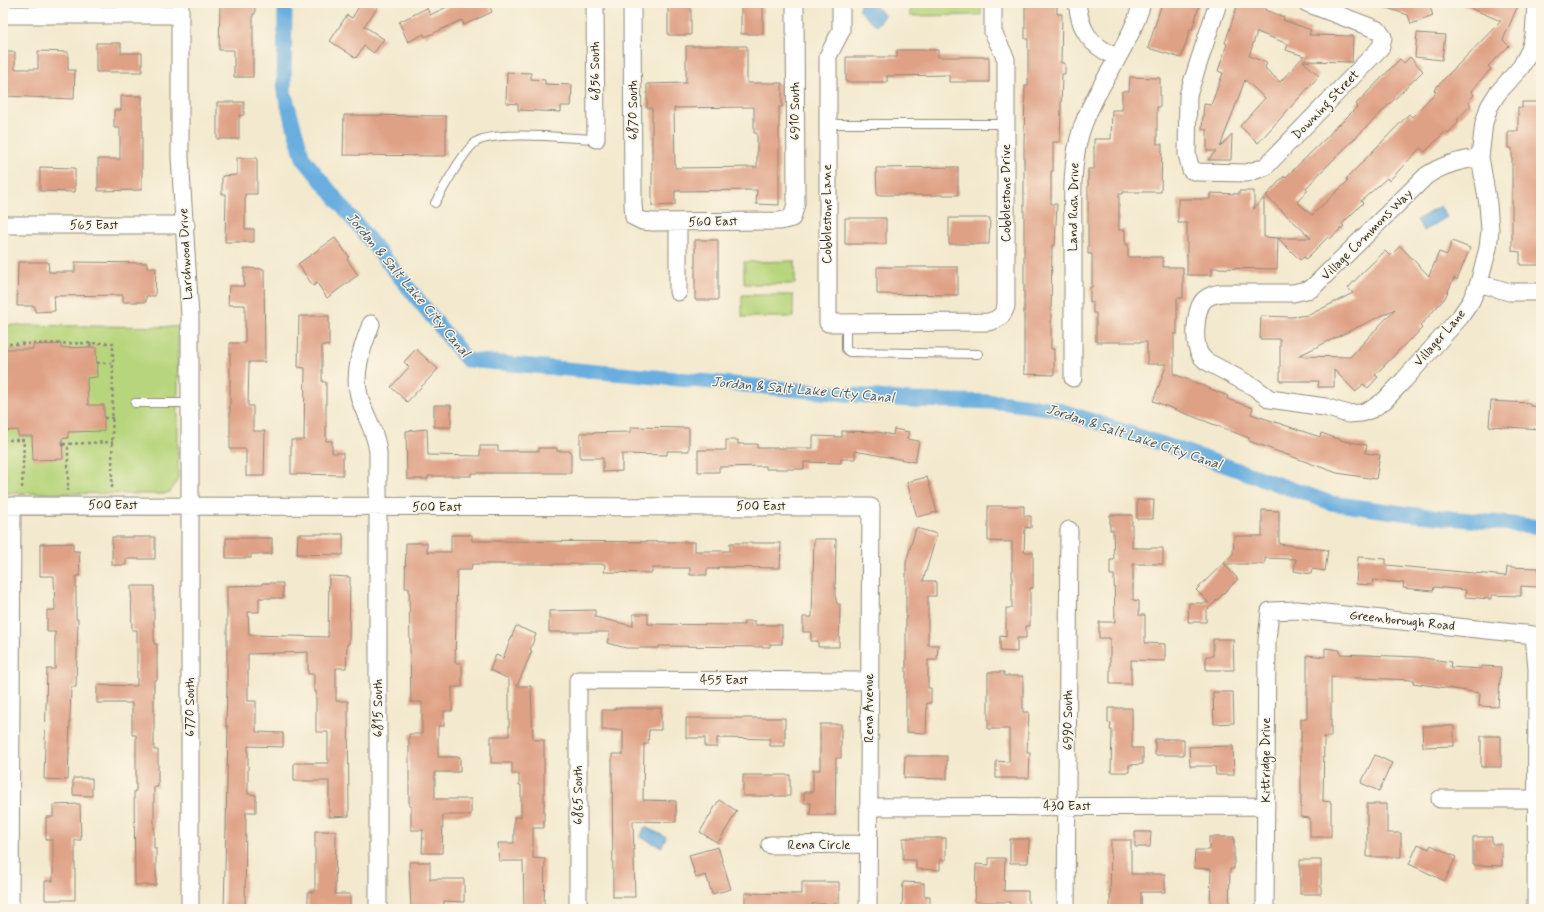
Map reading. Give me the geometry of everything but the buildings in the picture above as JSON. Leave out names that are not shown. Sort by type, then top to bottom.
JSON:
[{"type":"street","name":"6856 South","points":[[595,3],[596,139]]},
{"type":"street","name":"6870 South","points":[[632,3],[634,217]]},
{"type":"street","name":"6910 South","points":[[792,218],[796,204],[796,3]]},
{"type":"street","name":"Cobblestone Lane","points":[[841,3],[841,31],[828,56],[828,323],[933,322]]},
{"type":"street","name":"Cobblestone Drive","points":[[933,322],[988,322],[1000,318],[1006,306],[1006,59],[993,32],[993,3]]},
{"type":"street","points":[[1077,3],[1079,20],[1084,33],[1093,43],[1117,58]]},
{"type":"street","name":"Land Rush Drive","points":[[1073,378],[1073,188],[1076,151],[1090,109],[1131,35],[1142,3]]},
{"type":"street","name":"Downing Street","points":[[1218,3],[1188,95],[1187,154],[1191,170],[1207,173],[1247,173],[1257,171],[1265,167],[1381,47],[1384,38],[1378,30],[1325,6]]},
{"type":"street","points":[[1308,3],[1325,6]]},
{"type":"street","name":"Villager Lane","points":[[1198,348],[1200,355],[1206,361],[1254,387],[1270,399],[1325,408],[1348,414],[1361,413],[1372,409],[1385,400],[1460,317],[1471,301],[1479,283],[1486,260],[1490,230],[1488,204],[1480,158],[1484,123],[1497,94],[1522,67],[1530,50],[1534,34],[1536,3]]},
{"type":"street","points":[[3,15],[180,9]]},
{"type":"street","name":"Larchwood Drive","points":[[180,9],[180,144],[186,225],[190,316],[190,506]]},
{"type":"street","name":"Village Commons Way","points":[[1198,348],[1197,317],[1199,306],[1204,299],[1211,295],[1222,293],[1293,293],[1311,289],[1426,176],[1437,168],[1450,163],[1480,158]]},
{"type":"street","name":"560 East","points":[[634,217],[642,221],[678,222],[780,221],[792,218]]},
{"type":"street","points":[[678,222],[678,292]]},
{"type":"street","name":"565 East","points":[[3,225],[186,225]]},
{"type":"street","points":[[1479,283],[1509,292],[1541,292]]},
{"type":"street","name":"6815 South","points":[[370,324],[360,355],[358,385],[360,399],[377,440],[378,909]]},
{"type":"street","points":[[8,506],[10,909]]},
{"type":"street","name":"500 East","points":[[8,506],[871,507]]},
{"type":"street","name":"6770 South","points":[[190,506],[190,909]]},
{"type":"street","name":"Rena Avenue","points":[[868,909],[871,507]]},
{"type":"street","name":"6990 South","points":[[1066,909],[1069,530]]},
{"type":"street","name":"Greenborough Road","points":[[1270,611],[1296,610],[1534,635],[1537,669],[1536,799]]},
{"type":"street","name":"Kittridge Drive","points":[[1265,909],[1267,640],[1270,611]]},
{"type":"street","name":"455 East","points":[[578,680],[869,681]]},
{"type":"street","name":"6865 South","points":[[578,680],[578,909]]},
{"type":"street","points":[[1440,799],[1536,799],[1536,909]]},
{"type":"street","name":"430 East","points":[[868,807],[1266,806]]},
{"type":"street","name":"Rena Circle","points":[[770,845],[868,844]]},
{"type":"lane","points":[[827,124],[1006,124]]},
{"type":"lane","points":[[435,203],[464,156],[476,142],[500,136],[596,139]]},
{"type":"lane","points":[[846,323],[846,349],[849,352],[978,354]]},
{"type":"lane","points":[[135,402],[190,403]]},
{"type":"path","points":[[90,343],[91,348]]},
{"type":"path","points":[[3,344],[113,343],[112,489]]},
{"type":"path","points":[[97,363],[113,363]]},
{"type":"path","points":[[104,418],[113,418]]},
{"type":"path","points":[[3,440],[24,440],[22,489]]},
{"type":"path","points":[[68,492],[68,448],[62,444],[113,442]]},
{"type":"green space","points":[[910,3],[981,3],[981,15],[910,16]]},
{"type":"green space","points":[[795,261],[795,284],[744,284],[744,262]]},
{"type":"green space","points":[[742,295],[793,295],[793,317],[742,317]]},
{"type":"green space","points":[[3,325],[178,327],[178,476],[176,483],[170,492],[163,494],[3,493]]},
{"type":"water","points":[[860,3],[876,3],[876,7],[885,16],[876,26],[860,11]]},
{"type":"water","points":[[1440,206],[1447,217],[1424,231],[1417,220]]},
{"type":"water","points":[[645,827],[666,837],[662,847],[640,837]]},
{"type":"waterway","name":"Jordan & Salt Lake City Canal","points":[[285,3],[284,92],[303,158],[467,360],[910,400],[999,402],[1056,409],[1193,454],[1331,503],[1409,514],[1541,527]]}]
